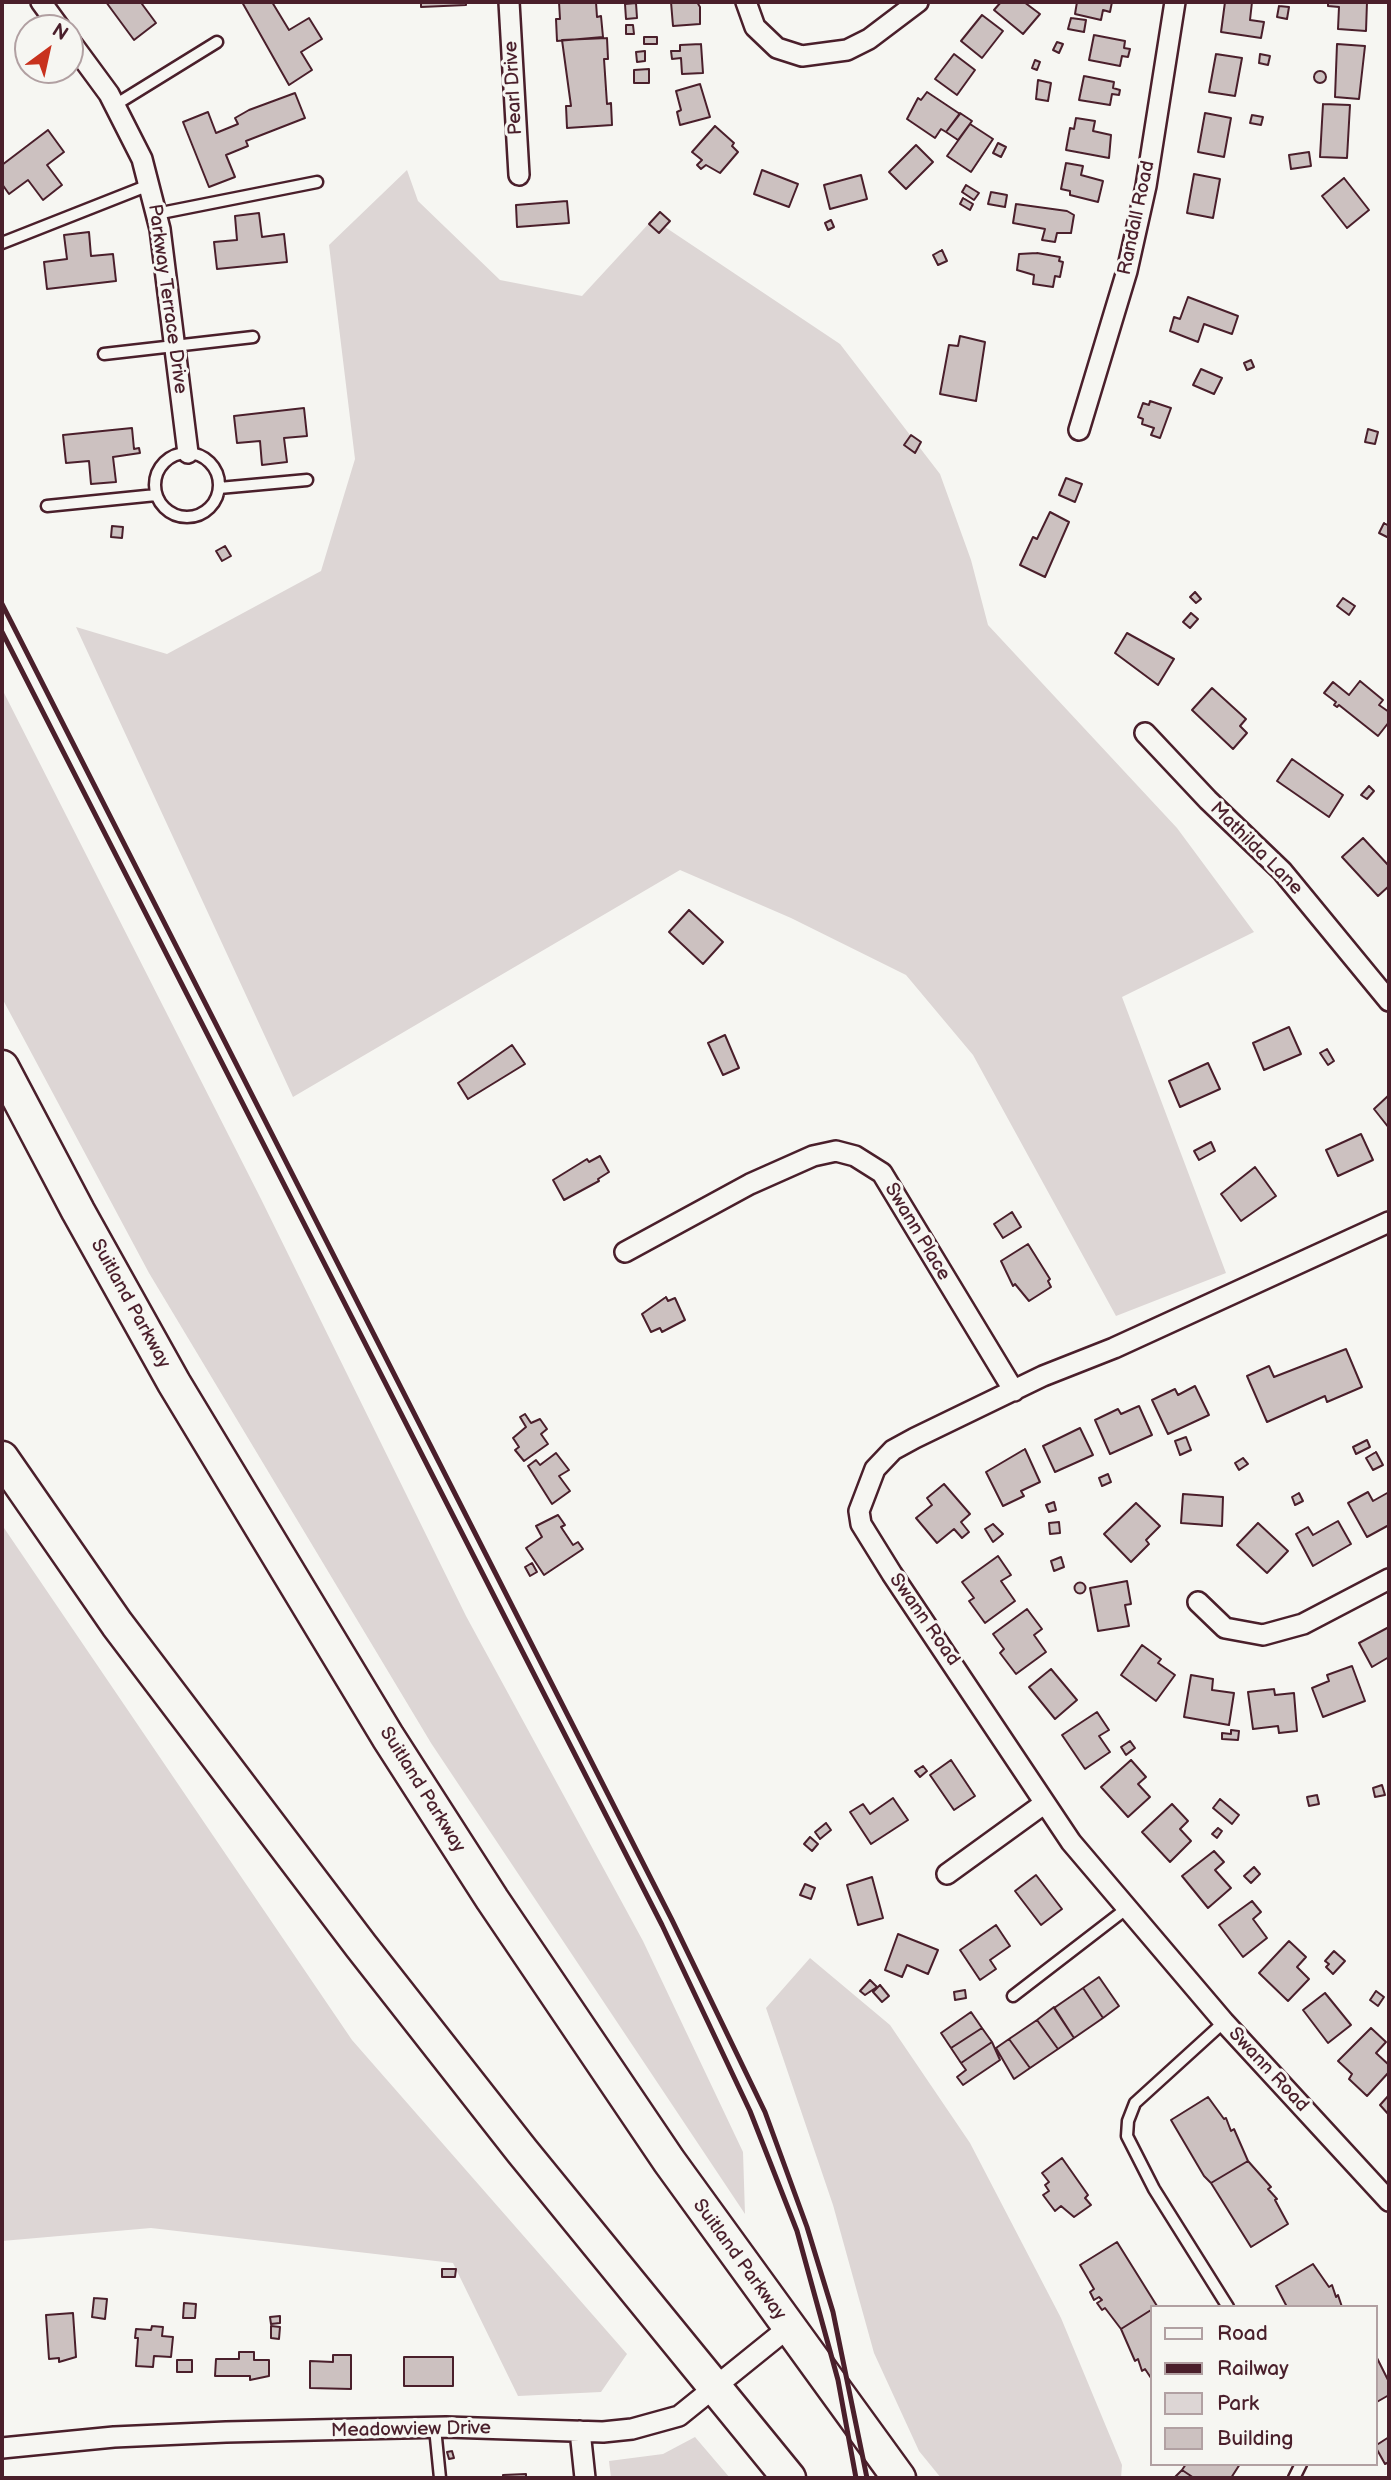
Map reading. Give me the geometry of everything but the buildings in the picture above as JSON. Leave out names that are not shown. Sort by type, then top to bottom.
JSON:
[{"type":"highway","name":"Suitland Parkway","points":[[2,1067],[78,1211],[199,1426],[388,1737],[593,2051],[788,2329],[899,2478]]},
{"type":"highway","points":[[2,1458],[117,1624],[361,1946],[713,2387],[789,2478]]},
{"type":"street","name":"Pearl Drive","points":[[509,2],[519,175]]},
{"type":"street","points":[[746,2],[755,27],[777,48],[802,56],[847,50],[869,39],[918,2]]},
{"type":"street","name":"Randall Road","points":[[1079,430],[1127,271],[1146,186],[1175,2]]},
{"type":"street","name":"Parkway Terrace Drive","points":[[84,61],[115,105],[142,159],[149,185],[156,214],[188,453]]},
{"type":"street","name":"Mathilda Lane","points":[[1145,733],[1208,800],[1282,871],[1389,1001]]},
{"type":"street","name":"Swann Place","points":[[625,1252],[750,1184],[813,1156],[836,1151],[855,1156],[882,1173],[1014,1391]]},
{"type":"street","name":"Swann Road","points":[[1389,1222],[1014,1391],[893,1451],[875,1469],[859,1511],[861,1524],[892,1574],[1071,1842],[1224,2022],[1389,2201]]},
{"type":"street","points":[[1198,1602],[1225,1628],[1264,1635],[1303,1624],[1389,1579]]},
{"type":"street","points":[[947,1874],[1045,1803]]},
{"type":"street","name":"Meadowview Drive","points":[[2,2448],[114,2437],[435,2428],[603,2432],[665,2422],[679,2416],[788,2329]]},
{"type":"street","points":[[580,2431],[585,2478]]},
{"type":"lane","points":[[115,105],[217,42]]},
{"type":"lane","points":[[156,214],[317,182]]},
{"type":"lane","points":[[2,243],[149,185]]},
{"type":"lane","points":[[104,354],[253,337]]},
{"type":"lane","points":[[188,453],[206,458],[215,468],[219,488],[212,506],[201,514],[188,517],[174,515],[163,507],[156,495],[155,482],[159,469],[168,459],[188,453]]},
{"type":"lane","points":[[219,488],[307,480]]},
{"type":"lane","points":[[47,506],[156,495]]},
{"type":"lane","points":[[1013,1997],[1126,1909]]},
{"type":"lane","points":[[1224,2022],[1135,2103],[1128,2121],[1127,2136],[1154,2189],[1227,2305]]},
{"type":"lane","points":[[435,2428],[440,2478]]},
{"type":"green space","points":[[407,170],[418,201],[500,280],[582,296],[653,219],[840,344],[940,474],[971,560],[988,625],[1177,828],[1254,932],[1122,997],[1226,1273],[1116,1316],[973,1055],[906,975],[791,918],[680,870],[293,1097],[76,627],[167,654],[321,571],[355,459],[329,245]]},
{"type":"green space","points":[[2,689],[261,1199],[466,1616],[643,1941],[743,2152],[745,2214],[431,1743],[149,1273],[2,998]]},
{"type":"green space","points":[[2,1525],[352,2040],[627,2354],[601,2392],[518,2396],[453,2263],[151,2228],[2,2241]]},
{"type":"green space","points":[[810,1958],[890,2025],[970,2143],[1061,2318],[1122,2465],[1121,2478],[941,2478],[919,2451],[874,2353],[833,2205],[766,2008]]},
{"type":"green space","points":[[695,2437],[730,2478],[611,2478],[609,2461],[663,2454]]},
{"type":"railway","points":[[2,604],[672,1920],[765,2112],[807,2227],[833,2312],[867,2478]]},
{"type":"railway","points":[[2,632],[662,1925],[750,2111],[797,2231],[838,2380],[856,2478]]}]
